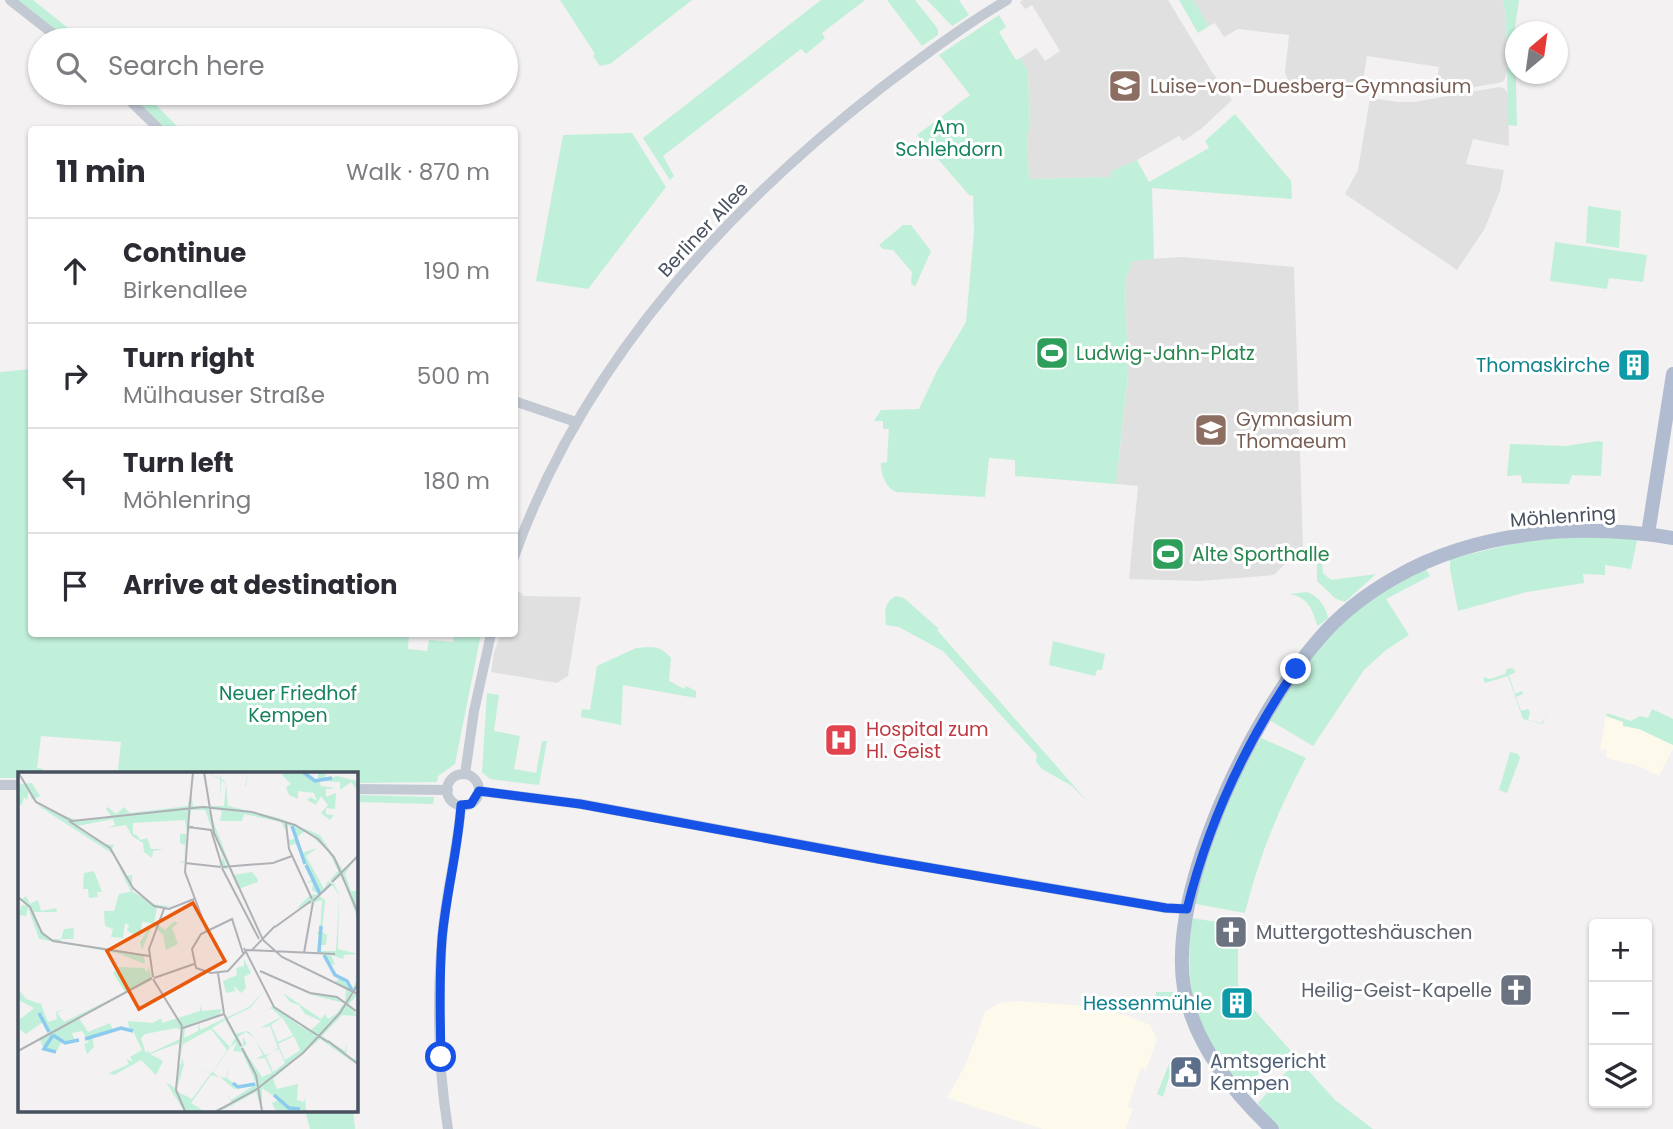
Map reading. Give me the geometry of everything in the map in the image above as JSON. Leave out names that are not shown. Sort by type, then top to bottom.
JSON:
[{"type":"main road","points":[[1648,534],[1673,374]]},
{"type":"main road","name":"Möhlenring","points":[[1272,1129],[1223,1075],[1195,1023],[1187,1001],[1182,947],[1187,909],[1195,879],[1235,775],[1273,705],[1317,640],[1359,601],[1391,580],[1420,565],[1488,543],[1535,534],[1575,531],[1648,534],[1673,538]]},
{"type":"street","points":[[10,0],[46,28]]},
{"type":"street","name":"Berliner Allee","points":[[518,547],[538,497],[576,422],[607,372],[646,318],[709,246],[757,196],[832,126],[907,69],[1007,0]]},
{"type":"street","points":[[134,105],[156,126]]},
{"type":"street","points":[[518,402],[576,422]]},
{"type":"street","points":[[466,774],[474,712],[490,637]]},
{"type":"street","points":[[466,774],[477,782],[479,791],[471,804],[461,805],[452,800],[448,790],[453,778],[466,774]]},
{"type":"street","points":[[0,785],[18,785]]},
{"type":"street","points":[[357,789],[448,790]]},
{"type":"street","points":[[479,791],[545,798],[878,859],[1166,908],[1187,909]]},
{"type":"street","points":[[448,1129],[444,1109],[440,1031],[442,938],[461,805]]},
{"type":"shaded area","name":"Luise-von-Duesberg-Gymnasium","points":[[1168,0],[1232,100],[1201,129],[1183,141],[1179,136],[1123,168],[1110,172],[1113,177],[1029,179],[1028,71],[1020,58],[1036,48],[1045,61],[1060,51],[1032,5],[1025,9],[1020,2]]},
{"type":"shaded area","points":[[1193,0],[1503,0],[1506,18],[1505,78],[1498,83],[1435,94],[1439,67],[1367,56],[1361,92],[1304,82],[1289,83],[1285,72],[1289,35],[1238,29],[1224,37],[1215,23],[1209,26]]},
{"type":"shaded area","points":[[1499,87],[1505,89],[1508,94],[1509,146],[1473,139],[1466,164],[1504,170],[1500,191],[1484,230],[1457,270],[1345,194],[1358,170],[1370,98],[1414,102]]},
{"type":"shaded area","name":"Gymnasium Thomaeum","points":[[1182,257],[1294,267],[1303,546],[1274,575],[1201,581],[1129,579],[1138,486],[1116,484],[1128,375],[1125,281],[1133,260]]},
{"type":"shaded area","points":[[518,592],[524,596],[581,597],[568,676],[557,683],[491,672],[500,637],[518,637]]},
{"type":"shaded area","points":[[1606,716],[1623,722],[1623,726],[1639,729],[1673,745],[1659,776],[1636,765],[1606,757],[1607,750],[1600,749]]},
{"type":"shaded area","points":[[1016,1001],[1086,1006],[1129,1016],[1150,1025],[1157,1039],[1146,1070],[1141,1068],[1128,1107],[1133,1109],[1126,1129],[1043,1129],[947,1098],[966,1064],[985,1012],[999,1003]]},
{"type":"green space","points":[[17,0],[33,0],[68,28],[53,28]]},
{"type":"green space","points":[[560,0],[692,0],[610,64],[600,66]]},
{"type":"green space","points":[[821,0],[865,0],[822,33],[825,38],[806,54],[801,49],[663,156],[674,176],[670,180],[643,138]]},
{"type":"green space","points":[[887,0],[915,0],[938,29],[938,35],[922,46]]},
{"type":"green space","points":[[927,0],[959,0],[969,15],[952,26]]},
{"type":"green space","points":[[1179,0],[1193,0],[1209,26],[1198,33]]},
{"type":"green space","points":[[1503,0],[1519,0],[1516,21],[1506,21]]},
{"type":"green space","name":"Am Schlehdorn","points":[[999,15],[1006,27],[999,32],[1016,60],[1020,58],[1028,71],[1029,179],[1112,177],[1110,172],[1137,160],[1149,182],[1209,148],[1205,141],[1235,114],[1291,181],[1292,199],[1152,188],[1154,259],[1133,261],[1125,281],[1128,374],[1116,484],[1015,476],[1015,460],[989,458],[985,497],[896,492],[887,484],[881,467],[881,463],[887,462],[889,429],[883,429],[883,421],[874,421],[881,410],[919,409],[937,371],[966,322],[974,232],[973,196],[969,195],[917,135],[970,95],[939,55]]},
{"type":"green space","points":[[1507,84],[1516,84],[1517,126],[1508,125]]},
{"type":"green space","points":[[141,105],[156,105],[177,126],[163,126]]},
{"type":"green space","points":[[632,133],[666,187],[588,289],[536,281],[563,135]]},
{"type":"green space","points":[[1588,206],[1621,211],[1619,248],[1586,243]]},
{"type":"green space","points":[[903,225],[911,225],[931,251],[915,287],[911,283],[912,272],[893,250],[883,249],[879,245]]},
{"type":"green space","points":[[1555,242],[1647,255],[1643,282],[1609,278],[1607,289],[1550,281]]},
{"type":"green space","name":"Neuer Friedhof Kempen","points":[[28,369],[28,637],[409,637],[408,649],[427,651],[429,640],[453,642],[454,637],[480,637],[455,764],[438,776],[437,782],[357,783],[357,772],[112,772],[118,770],[121,742],[41,736],[37,768],[44,769],[42,772],[18,772],[18,778],[0,778],[0,372]]},
{"type":"green space","points":[[1603,442],[1601,476],[1572,475],[1569,484],[1522,483],[1521,475],[1507,476],[1510,444],[1566,446]]},
{"type":"green space","points":[[1638,536],[1631,569],[1605,565],[1605,575],[1583,574],[1584,583],[1527,592],[1458,611],[1450,559],[1532,539]]},
{"type":"green space","points":[[1321,556],[1323,573],[1331,580],[1376,574],[1345,602],[1336,599],[1317,581],[1317,562]]},
{"type":"green space","points":[[1426,569],[1430,576],[1386,599],[1409,635],[1386,650],[1364,670],[1313,746],[1269,719],[1303,668],[1342,623],[1380,593]]},
{"type":"green space","points":[[1307,592],[1318,599],[1327,614],[1328,618],[1318,626],[1306,601],[1289,594]]},
{"type":"green space","points":[[896,596],[904,598],[939,629],[937,630],[1088,802],[1072,786],[1042,769],[1036,762],[1037,755],[943,651],[899,627],[886,625],[887,605]]},
{"type":"green space","points":[[1053,641],[1105,654],[1102,670],[1097,670],[1095,676],[1049,665]]},
{"type":"green space","points":[[636,648],[659,648],[671,658],[669,681],[684,689],[686,686],[696,691],[696,698],[623,685],[621,725],[581,717],[582,709],[590,710],[597,666]]},
{"type":"green space","points":[[1512,668],[1516,672],[1509,675],[1515,694],[1522,691],[1523,694],[1516,697],[1521,711],[1528,709],[1528,720],[1542,723],[1545,716],[1543,724],[1523,719],[1508,676],[1485,683],[1483,677],[1490,679],[1505,674],[1507,669]]},
{"type":"green space","points":[[487,693],[499,695],[494,731],[520,736],[514,769],[536,773],[542,741],[547,741],[539,785],[490,779],[482,772]]},
{"type":"green space","points":[[1652,709],[1673,719],[1673,745],[1639,729],[1623,726],[1623,722],[1606,716],[1607,713],[1631,721],[1640,716],[1648,718]]},
{"type":"green space","points":[[1261,738],[1306,758],[1270,834],[1245,913],[1196,904],[1194,903],[1213,839],[1239,777]]},
{"type":"green space","points":[[1510,752],[1518,754],[1520,758],[1507,793],[1499,790]]},
{"type":"green space","points":[[357,795],[434,797],[433,804],[357,802]]},
{"type":"green space","points":[[1191,918],[1238,925],[1238,985],[1249,1004],[1291,1051],[1241,1087],[1211,1047],[1198,1016],[1191,984]]},
{"type":"green space","points":[[1156,992],[1173,992],[1168,1007],[1145,1002],[1155,1001]]},
{"type":"green space","points":[[1171,1059],[1179,1059],[1177,1066],[1173,1065],[1163,1097],[1157,1094]]},
{"type":"green space","points":[[1298,1059],[1335,1100],[1373,1129],[1279,1129],[1263,1113],[1258,1103]]},
{"type":"green space","points":[[306,1112],[353,1112],[355,1129],[310,1129]]},
{"type":"place","name":"Luise-von-Duesberg-Gymnasium","points":[[1125,86]]},
{"type":"place","name":"Ludwig-Jahn-Platz","points":[[1052,353]]},
{"type":"place","name":"Thomaskirche","points":[[1634,365]]},
{"type":"place","name":"Gymnasium Thomaeum","points":[[1211,430]]},
{"type":"place","name":"Alte Sporthalle","points":[[1168,554]]},
{"type":"place","name":"Hospital zum Hl. Geist","points":[[841,740]]},
{"type":"place","name":"Muttergotteshäuschen","points":[[1231,932]]},
{"type":"place","name":"Heilig-Geist-Kapelle","points":[[1516,990]]},
{"type":"place","name":"Hessenmühle","points":[[1237,1003]]},
{"type":"place","name":"Amtsgericht Kempen","points":[[1186,1072]]},
{"type":"route","points":[[441,1057],[442,938],[461,805],[471,804],[479,791],[545,798],[878,859],[1166,908],[1187,909],[1206,844],[1235,775],[1260,726],[1296,669]]}]
